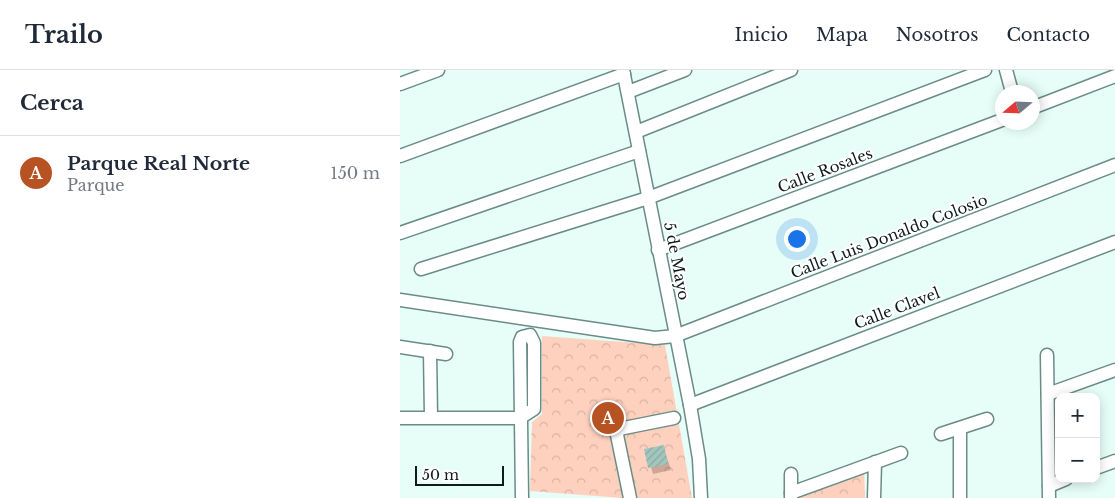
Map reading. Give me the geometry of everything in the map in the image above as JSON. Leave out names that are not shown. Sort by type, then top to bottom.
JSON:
[{"type":"street","points":[[400,84],[438,70]]},
{"type":"street","points":[[628,92],[685,70]]},
{"type":"street","points":[[636,132],[791,70]]},
{"type":"street","points":[[421,269],[648,198],[985,70]]},
{"type":"street","points":[[1006,70],[1010,85]]},
{"type":"street","points":[[400,156],[624,72]]},
{"type":"street","name":"5 de Mayo","points":[[624,72],[690,405],[699,459],[701,498]]},
{"type":"street","points":[[1040,105],[1115,76]]},
{"type":"street","name":"Calle Rosales","points":[[658,250],[995,123]]},
{"type":"street","points":[[400,233],[639,151]]},
{"type":"street","name":"Calle Luis Donaldo Colosio","points":[[400,300],[655,338],[675,336],[1115,165]]},
{"type":"street","name":"Calle Clavel","points":[[690,405],[1115,242]]},
{"type":"street","points":[[400,418],[520,418],[534,409],[534,343],[530,335],[522,337],[520,342],[520,418],[522,498]]},
{"type":"street","points":[[400,347],[446,354]]},
{"type":"street","points":[[430,351],[431,417]]},
{"type":"street","points":[[1048,355],[1049,492]]},
{"type":"street","points":[[1048,394],[1115,370]]},
{"type":"street","points":[[630,498],[617,435],[619,429],[674,418]]},
{"type":"street","points":[[941,434],[987,419]]},
{"type":"street","points":[[960,429],[960,498]]},
{"type":"street","points":[[791,474],[791,495],[901,453]]},
{"type":"street","points":[[1100,467],[1115,461]]},
{"type":"street","points":[[874,498],[875,462]]},
{"type":"street","points":[[1049,492],[1061,483]]},
{"type":"green space","points":[[542,336],[665,345],[692,498],[622,498],[530,491],[532,422],[542,414]]},
{"type":"green space","points":[[864,468],[865,498],[794,498]]},
{"type":"building","points":[[664,445],[668,464],[648,468],[644,449]]},
{"type":"place","name":"Parque Real Norte","points":[[608,418]]}]
